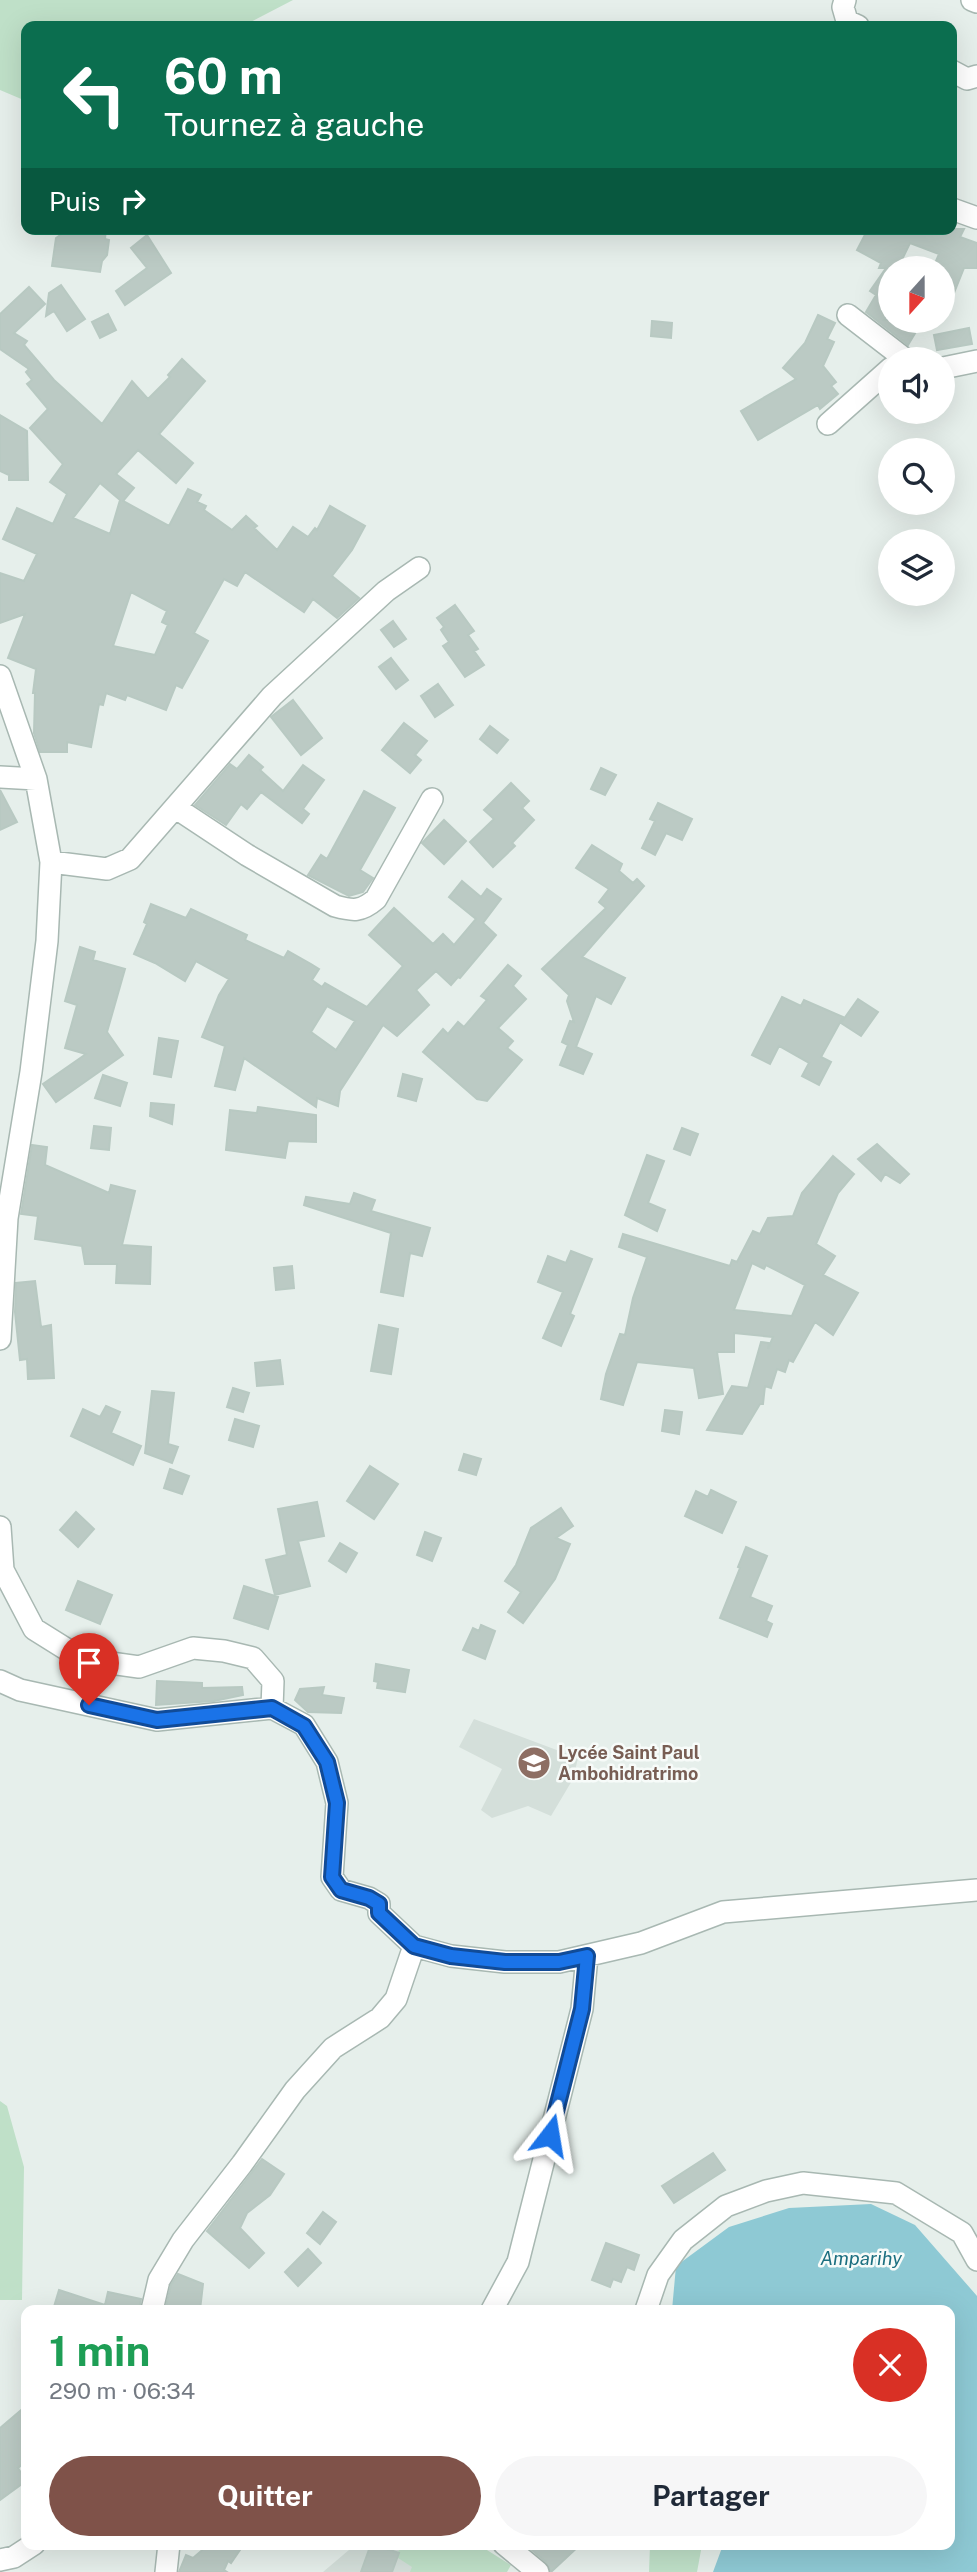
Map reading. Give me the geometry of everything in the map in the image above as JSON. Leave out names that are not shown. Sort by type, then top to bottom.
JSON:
[{"type":"street","points":[[845,0],[842,7],[847,21]]},
{"type":"street","points":[[957,74],[967,79],[977,76]]},
{"type":"street","points":[[957,211],[977,218]]},
{"type":"street","points":[[848,315],[884,347]]},
{"type":"street","points":[[955,366],[977,361]]},
{"type":"street","points":[[828,424],[878,380]]},
{"type":"street","points":[[51,862],[107,869],[130,859],[272,696],[386,591],[419,568]]},
{"type":"street","points":[[0,676],[36,779],[51,862],[47,941],[32,1059],[3,1221],[0,1339]]},
{"type":"street","points":[[0,778],[36,779]]},
{"type":"street","points":[[176,808],[247,855],[335,906],[351,911],[363,910],[376,899],[432,799]]},
{"type":"street","points":[[0,1527],[3,1570],[34,1629],[82,1659],[139,1667],[193,1648],[254,1658],[273,1681],[272,1708]]},
{"type":"street","points":[[0,1681],[20,1690],[157,1720],[272,1708],[304,1726],[327,1762],[337,1803],[332,1877],[341,1890],[369,1898],[379,1904],[379,1913],[414,1946],[451,1956],[505,1962],[559,1962],[641,1943],[723,1912],[977,1890]]},
{"type":"street","points":[[153,2305],[159,2280],[183,2240],[295,2090],[333,2048],[380,2018],[396,1999],[414,1946]]},
{"type":"street","points":[[495,2305],[518,2262],[582,2009],[587,1956]]},
{"type":"street","points":[[648,2305],[658,2275],[683,2240],[726,2206],[766,2190],[803,2183],[895,2193],[962,2232],[977,2260]]},
{"type":"street","points":[[0,2560],[14,2557],[25,2550]]},
{"type":"street","points":[[166,2572],[168,2550]]},
{"type":"street","points":[[511,2550],[538,2572]]},
{"type":"shaded area","name":"Lycée Saint Paul Ambohidratrimo","points":[[474,1719],[578,1758],[573,1779],[551,1816],[528,1806],[492,1818],[481,1810],[502,1769],[459,1747]]},
{"type":"shaded area","points":[[349,2550],[429,2550],[450,2572],[323,2572]]},
{"type":"green space","points":[[0,0],[293,0],[253,21],[21,21],[21,99],[0,90]]},
{"type":"green space","points":[[0,2101],[7,2106],[24,2167],[22,2300],[0,2300]]},
{"type":"green space","points":[[399,2550],[487,2550],[511,2565],[507,2572],[410,2572],[412,2567],[395,2556]]},
{"type":"green space","points":[[650,2550],[701,2550],[697,2572],[649,2572]]},
{"type":"water","name":"Amparihy","points":[[871,2204],[915,2225],[977,2296],[977,2572],[713,2572],[721,2550],[955,2550],[955,2305],[672,2305],[676,2266],[729,2227],[789,2208]]},
{"type":"building","points":[[957,229],[964,229],[960,237],[977,243],[977,268],[964,268],[956,288],[956,256],[938,256],[939,254],[910,243],[904,256],[878,256],[878,261],[857,250],[865,235],[957,235]]},
{"type":"building","points":[[60,235],[105,235],[105,239],[109,240],[107,255],[102,261],[100,272],[52,266],[56,238]]},
{"type":"building","points":[[147,235],[171,273],[125,305],[116,291],[147,268],[131,248]]},
{"type":"building","points":[[878,280],[878,321],[866,312],[876,295],[870,291]]},
{"type":"building","points":[[61,285],[85,319],[67,331],[54,311],[46,316],[49,293]]},
{"type":"building","points":[[29,287],[45,304],[14,333],[27,341],[24,345],[54,380],[102,424],[132,381],[148,399],[170,377],[168,375],[182,359],[205,381],[159,434],[193,463],[176,483],[138,450],[116,474],[134,488],[123,501],[169,526],[188,489],[201,495],[197,502],[206,506],[204,510],[232,530],[246,516],[257,526],[254,528],[277,550],[293,527],[308,537],[315,528],[317,530],[330,506],[365,526],[352,550],[332,576],[359,598],[337,618],[313,599],[304,612],[245,572],[237,586],[224,579],[194,633],[208,641],[182,688],[176,685],[166,710],[127,695],[125,700],[106,693],[103,705],[99,704],[91,747],[67,742],[67,752],[40,752],[34,733],[33,693],[36,669],[8,658],[25,614],[0,623],[0,573],[24,581],[37,554],[3,539],[17,508],[53,524],[67,494],[50,482],[63,464],[30,428],[48,409],[27,384],[32,380],[26,372],[29,369],[0,349],[0,314]],"holes":[[[100,483],[120,500],[110,534],[73,518]],[[131,592],[167,611],[162,622],[168,625],[155,655],[113,646]]]},
{"type":"building","points":[[108,314],[116,330],[100,338],[92,322]]},
{"type":"building","points":[[818,315],[835,323],[827,339],[834,342],[823,366],[836,382],[831,386],[838,394],[820,409],[818,405],[758,440],[741,411],[796,379],[783,368],[805,343]]},
{"type":"building","points":[[652,321],[672,323],[671,338],[651,336]]},
{"type":"building","points":[[969,328],[972,344],[936,347],[934,335],[955,333]]},
{"type":"building","points":[[893,333],[915,333],[908,345]]},
{"type":"building","points":[[0,415],[27,431],[28,480],[9,480],[9,475],[0,471]]},
{"type":"building","points":[[455,605],[474,631],[468,635],[478,649],[474,651],[484,665],[465,677],[443,646],[449,642],[441,630],[444,627],[437,618]]},
{"type":"building","points":[[393,621],[406,639],[394,647],[381,630]]},
{"type":"building","points":[[391,658],[408,680],[396,689],[379,667]]},
{"type":"building","points":[[438,684],[453,705],[435,717],[421,696]]},
{"type":"building","points":[[293,700],[322,738],[301,755],[271,717]]},
{"type":"building","points":[[404,723],[427,741],[415,755],[421,760],[410,773],[382,750]]},
{"type":"building","points":[[490,726],[508,740],[497,753],[480,739]]},
{"type":"building","points":[[249,755],[263,767],[260,770],[283,791],[303,765],[324,780],[303,809],[309,814],[302,823],[261,792],[247,809],[241,804],[226,825],[195,805],[230,764],[237,769]]},
{"type":"building","points":[[601,768],[616,775],[605,795],[591,789]]},
{"type":"building","points":[[511,783],[529,801],[522,808],[534,820],[512,843],[515,846],[493,867],[470,842],[494,819],[484,810]]},
{"type":"building","points":[[0,790],[17,822],[0,830]]},
{"type":"building","points":[[364,791],[395,808],[360,870],[373,878],[363,892],[349,896],[308,875],[321,855],[327,859]]},
{"type":"building","points":[[658,803],[692,819],[682,840],[666,833],[655,855],[642,848],[655,821],[650,819]]},
{"type":"building","points":[[444,820],[466,841],[444,864],[422,843]]},
{"type":"building","points":[[592,845],[622,864],[619,871],[633,883],[637,879],[644,886],[582,957],[625,978],[611,1004],[596,996],[576,1047],[592,1054],[583,1074],[560,1065],[568,1045],[562,1042],[570,1021],[574,1022],[567,1001],[569,995],[542,969],[606,908],[599,902],[609,889],[576,868]]},
{"type":"building","points":[[462,881],[481,897],[487,889],[501,899],[483,923],[496,935],[451,985],[436,971],[416,990],[429,1005],[397,1036],[383,1025],[340,1091],[338,1106],[317,1098],[316,1107],[244,1058],[235,1090],[215,1086],[225,1046],[202,1037],[219,995],[229,979],[196,961],[185,981],[134,954],[147,924],[144,922],[151,904],[186,918],[191,909],[247,935],[245,940],[284,958],[288,951],[319,969],[312,980],[322,987],[325,983],[367,1007],[403,966],[369,935],[394,908],[433,944],[443,934],[454,945],[476,919],[449,897]],"holes":[[[327,1006],[355,1021],[336,1050],[311,1032]]]},
{"type":"building","points":[[80,947],[95,952],[93,960],[125,969],[107,1032],[123,1055],[56,1102],[43,1084],[86,1054],[65,1048],[77,1005],[65,1001]]},
{"type":"building","points":[[508,965],[521,976],[513,986],[526,999],[498,1028],[513,1041],[507,1048],[522,1060],[487,1101],[477,1099],[423,1052],[443,1029],[448,1034],[458,1022],[464,1027],[487,1000],[481,996]]},
{"type":"building","points":[[782,997],[801,1006],[804,1000],[843,1017],[821,1057],[831,1062],[819,1085],[802,1076],[809,1063],[779,1046],[770,1064],[752,1055]]},
{"type":"building","points":[[858,999],[878,1012],[861,1036],[841,1023]]},
{"type":"building","points":[[159,1038],[178,1041],[171,1077],[154,1074]]},
{"type":"building","points":[[403,1074],[422,1079],[416,1101],[398,1096]]},
{"type":"building","points":[[103,1075],[127,1083],[120,1106],[95,1098]]},
{"type":"building","points":[[151,1103],[174,1105],[172,1124],[150,1116]]},
{"type":"building","points":[[258,1107],[316,1115],[316,1142],[288,1141],[285,1158],[226,1150],[230,1110],[257,1113]]},
{"type":"building","points":[[94,1126],[111,1128],[109,1150],[91,1148]]},
{"type":"building","points":[[682,1128],[698,1134],[690,1155],[674,1149]]},
{"type":"building","points":[[877,1144],[909,1174],[900,1183],[885,1174],[881,1181],[858,1159]]},
{"type":"building","points":[[32,1145],[47,1147],[45,1165],[109,1193],[111,1185],[135,1191],[122,1245],[151,1247],[150,1284],[116,1283],[117,1264],[85,1264],[82,1246],[35,1239],[38,1216],[21,1214]]},
{"type":"building","points":[[647,1155],[664,1161],[648,1203],[665,1210],[657,1231],[625,1215]]},
{"type":"building","points":[[833,1156],[854,1174],[838,1193],[816,1244],[835,1256],[823,1275],[858,1293],[833,1335],[815,1322],[793,1362],[789,1360],[785,1372],[777,1369],[771,1388],[765,1386],[763,1404],[760,1404],[742,1434],[707,1430],[732,1386],[748,1388],[761,1342],[769,1343],[768,1349],[773,1337],[734,1333],[734,1352],[717,1352],[723,1394],[699,1398],[694,1368],[637,1362],[623,1405],[601,1399],[606,1374],[620,1334],[625,1335],[633,1298],[647,1257],[619,1247],[623,1234],[730,1266],[732,1260],[737,1262],[753,1231],[760,1234],[768,1218],[793,1216],[802,1193]],"holes":[[[752,1263],[764,1269],[766,1265],[805,1285],[792,1316],[734,1310]]]},
{"type":"building","points":[[354,1193],[375,1200],[371,1211],[430,1228],[422,1256],[410,1253],[403,1296],[381,1292],[391,1233],[304,1205],[306,1197],[350,1204]]},
{"type":"building","points":[[571,1251],[592,1259],[570,1314],[574,1316],[561,1346],[543,1338],[563,1292],[538,1282],[548,1256],[566,1263]]},
{"type":"building","points":[[292,1266],[294,1288],[276,1290],[274,1268]]},
{"type":"building","points":[[35,1281],[41,1327],[51,1325],[54,1378],[28,1379],[27,1359],[20,1360],[15,1312],[16,1283]]},
{"type":"building","points":[[379,1325],[398,1329],[391,1374],[371,1371]]},
{"type":"building","points":[[280,1360],[283,1384],[257,1386],[255,1363]]},
{"type":"building","points":[[233,1388],[249,1393],[243,1412],[227,1407]]},
{"type":"building","points":[[152,1391],[174,1393],[168,1444],[178,1447],[172,1463],[145,1453]]},
{"type":"building","points":[[106,1406],[120,1412],[111,1433],[141,1446],[133,1465],[71,1436],[83,1409],[100,1417]]},
{"type":"building","points":[[665,1410],[682,1412],[679,1434],[662,1431]]},
{"type":"building","points":[[235,1419],[259,1426],[253,1447],[229,1440]]},
{"type":"building","points":[[464,1454],[481,1459],[476,1475],[459,1470]]},
{"type":"building","points":[[370,1466],[398,1484],[374,1519],[347,1501]]},
{"type":"building","points":[[170,1469],[189,1476],[182,1494],[164,1488]]},
{"type":"building","points":[[711,1490],[736,1502],[722,1533],[685,1516],[696,1491],[708,1497]]},
{"type":"building","points":[[317,1502],[324,1536],[298,1541],[310,1586],[275,1595],[266,1560],[287,1555],[278,1509]]},
{"type":"building","points":[[561,1508],[573,1526],[556,1538],[570,1544],[555,1579],[523,1623],[508,1612],[521,1592],[505,1581],[516,1565],[531,1528]]},
{"type":"building","points":[[76,1512],[94,1529],[78,1547],[60,1530]]},
{"type":"building","points":[[425,1532],[441,1538],[432,1561],[417,1555]]},
{"type":"building","points":[[340,1543],[357,1553],[346,1572],[329,1561]]},
{"type":"building","points":[[746,1547],[767,1556],[750,1597],[772,1606],[766,1621],[772,1624],[767,1637],[720,1618]]},
{"type":"building","points":[[78,1581],[112,1595],[100,1624],[66,1610]]},
{"type":"building","points":[[244,1586],[278,1597],[268,1629],[234,1618]]},
{"type":"building","points":[[481,1625],[495,1631],[485,1659],[463,1650],[473,1628],[479,1631]]},
{"type":"building","points":[[376,1664],[409,1670],[405,1692],[377,1688],[378,1682],[374,1681]]},
{"type":"building","points":[[157,1681],[202,1683],[202,1688],[242,1687],[243,1695],[214,1701],[156,1705]]},
{"type":"building","points":[[324,1687],[322,1695],[344,1698],[341,1713],[308,1712],[295,1700],[300,1689]]},
{"type":"building","points":[[713,2153],[725,2170],[674,2203],[662,2186]]},
{"type":"building","points":[[262,2159],[284,2174],[270,2195],[247,2213],[240,2228],[264,2253],[249,2268],[207,2231]]},
{"type":"building","points":[[323,2212],[336,2222],[320,2244],[307,2233]]},
{"type":"building","points":[[606,2243],[639,2255],[634,2270],[627,2267],[621,2282],[613,2279],[610,2287],[592,2280]]},
{"type":"building","points":[[308,2249],[321,2263],[298,2286],[285,2272]]},
{"type":"building","points":[[178,2274],[203,2284],[201,2305],[166,2305],[171,2285]]},
{"type":"building","points":[[59,2290],[105,2305],[54,2305]]},
{"type":"building","points":[[108,2292],[141,2299],[140,2305],[105,2305]]},
{"type":"building","points":[[21,2410],[21,2465],[18,2468],[21,2485],[0,2500],[0,2428]]},
{"type":"building","points":[[202,2550],[240,2550],[231,2563],[228,2561],[224,2570],[227,2572],[179,2572],[186,2555],[193,2558]]},
{"type":"building","points":[[369,2550],[399,2553],[392,2572],[361,2572]]},
{"type":"building","points":[[532,2550],[575,2550],[551,2572],[546,2562]]},
{"type":"place","name":"Lycée Saint Paul Ambohidratrimo","points":[[534,1763]]},
{"type":"route","points":[[89,1705],[157,1720],[272,1708],[304,1726],[327,1762],[337,1803],[332,1877],[341,1890],[369,1898],[379,1904],[379,1913],[414,1946],[451,1956],[505,1962],[559,1962],[587,1956],[582,2009],[550,2135]]}]
